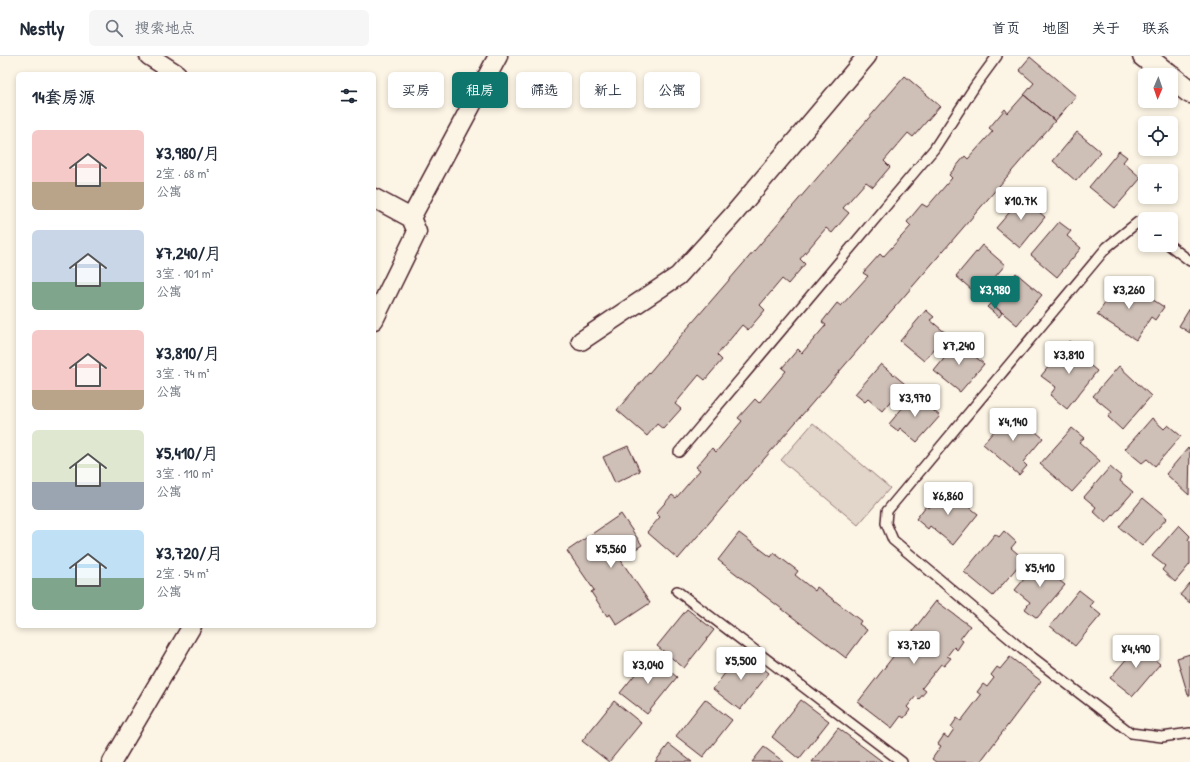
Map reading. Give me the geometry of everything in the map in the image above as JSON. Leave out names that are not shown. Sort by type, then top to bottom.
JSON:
[{"type":"street","points":[[149,56],[174,72]]},
{"type":"street","points":[[411,218],[498,56]]},
{"type":"street","points":[[580,341],[678,276],[733,215],[867,56]]},
{"type":"street","points":[[1144,56],[1159,68]]},
{"type":"street","points":[[1178,83],[1190,92]]},
{"type":"street","points":[[376,199],[411,218],[417,232],[376,316]]},
{"type":"street","points":[[112,762],[191,628]]},
{"type":"lane","points":[[679,452],[934,149],[975,86],[997,56]]},
{"type":"lane","points":[[1138,222],[1107,247],[887,511],[886,523],[894,540],[1023,650],[1131,733],[1162,737],[1190,733]]},
{"type":"lane","points":[[1178,252],[1190,261]]},
{"type":"lane","points":[[677,590],[902,762]]},
{"type":"shaded area","points":[[813,423],[890,488],[858,525],[781,460]]},
{"type":"building","points":[[1030,57],[1076,96],[1055,121],[1024,95],[1034,83],[1019,70]]},
{"type":"building","points":[[905,76],[940,106],[913,137],[908,133],[884,161],[890,167],[873,187],[866,182],[843,208],[849,213],[832,233],[826,228],[800,259],[805,264],[788,284],[782,279],[760,305],[765,310],[748,330],[742,325],[717,355],[722,360],[705,380],[699,375],[675,404],[681,409],[663,429],[657,424],[647,436],[617,410]]},
{"type":"building","points":[[1024,95],[1055,121],[678,559],[647,532],[660,517],[656,513],[672,495],[676,498],[700,470],[696,467],[712,448],[716,452],[742,421],[738,418],[755,399],[759,403],[786,371],[782,368],[798,349],[802,353],[826,325],[822,322],[837,303],[841,306],[868,276],[863,273],[880,254],[883,257],[911,226],[907,222],[922,204],[927,207],[952,178],[949,175],[965,156],[968,159],[993,131],[989,128],[1005,109],[1008,113]]},
{"type":"building","points":[[1077,132],[1101,152],[1076,181],[1053,161]]},
{"type":"building","points":[[1119,151],[1127,157],[1123,162],[1138,175],[1138,181],[1115,208],[1089,187]]},
{"type":"building","points":[[1026,193],[1036,201],[1032,206],[1045,217],[1020,248],[996,228]]},
{"type":"building","points":[[1059,222],[1071,231],[1067,236],[1081,248],[1057,277],[1031,255]]},
{"type":"building","points":[[982,245],[1005,265],[979,296],[956,276]]},
{"type":"building","points":[[1016,273],[1042,295],[1017,325],[991,303]]},
{"type":"building","points":[[1121,279],[1164,307],[1155,320],[1151,317],[1136,340],[1097,315]]},
{"type":"building","points":[[991,303],[1002,313],[999,317],[987,307]]},
{"type":"building","points":[[1190,308],[1190,333],[1179,326]]},
{"type":"building","points":[[926,310],[934,317],[930,320],[947,334],[924,361],[900,341]]},
{"type":"building","points":[[961,338],[969,345],[966,349],[984,364],[960,392],[934,371]]},
{"type":"building","points":[[1069,341],[1084,353],[1080,357],[1097,371],[1067,409],[1050,395],[1056,387],[1041,376]]},
{"type":"building","points":[[881,364],[905,384],[882,411],[868,399],[865,402],[855,394]]},
{"type":"building","points":[[1119,366],[1151,396],[1122,430],[1108,417],[1112,412],[1093,396]]},
{"type":"building","points":[[914,394],[940,416],[917,442],[900,428],[898,431],[889,424]]},
{"type":"building","points":[[1011,411],[1043,438],[1023,462],[1027,466],[1019,475],[983,444]]},
{"type":"building","points":[[1152,418],[1164,429],[1168,425],[1181,436],[1155,466],[1147,459],[1142,463],[1125,449]]},
{"type":"building","points":[[1072,428],[1084,438],[1079,442],[1100,461],[1072,492],[1040,464]]},
{"type":"building","points":[[628,446],[640,471],[615,483],[603,457]]},
{"type":"building","points":[[1188,448],[1190,450],[1189,495],[1166,474]]},
{"type":"building","points":[[1110,467],[1122,477],[1120,481],[1133,492],[1106,523],[1093,511],[1096,507],[1084,497]]},
{"type":"building","points":[[946,488],[978,514],[953,545],[930,526],[928,529],[916,519],[926,506],[929,508]]},
{"type":"building","points":[[1143,498],[1167,518],[1142,546],[1119,527]]},
{"type":"building","points":[[621,514],[642,545],[620,559],[650,603],[617,625],[610,614],[607,616],[591,592],[594,590],[567,551]]},
{"type":"building","points":[[1179,525],[1190,536],[1188,540],[1190,541],[1190,564],[1175,582],[1162,570],[1165,566],[1152,556]]},
{"type":"building","points":[[1004,531],[1016,542],[1011,548],[1024,559],[993,596],[964,572],[995,534],[999,537]]},
{"type":"building","points":[[739,533],[771,557],[774,553],[798,571],[795,575],[815,591],[817,587],[861,621],[859,624],[867,630],[846,658],[718,560]]},
{"type":"building","points":[[1040,560],[1055,573],[1053,575],[1065,585],[1037,618],[1025,609],[1030,602],[1015,590]]},
{"type":"building","points":[[1190,583],[1190,603],[1180,595]]},
{"type":"building","points":[[1079,590],[1093,601],[1090,606],[1101,615],[1075,646],[1050,626]]},
{"type":"building","points":[[936,601],[970,626],[960,639],[963,641],[957,650],[954,647],[947,656],[951,658],[944,666],[941,664],[922,688],[926,691],[919,699],[916,696],[907,707],[910,710],[904,718],[901,716],[892,728],[858,702]]},
{"type":"building","points":[[687,609],[714,630],[684,668],[657,646]]},
{"type":"building","points":[[1142,641],[1154,651],[1150,656],[1160,664],[1133,696],[1110,678]]},
{"type":"building","points":[[742,651],[769,673],[740,710],[713,689]]},
{"type":"building","points":[[1190,654],[1190,695],[1188,695],[1177,658]]},
{"type":"building","points":[[650,656],[677,677],[647,714],[620,693]]},
{"type":"building","points":[[1010,657],[1041,681],[980,762],[936,762],[932,759],[941,746],[938,744],[944,735],[948,738],[954,729],[951,727],[957,718],[961,721],[981,695],[977,692],[983,684],[987,687],[994,678],[991,675],[997,667],[1000,669]]},
{"type":"building","points":[[705,699],[732,720],[703,757],[676,736]]},
{"type":"building","points":[[801,700],[829,721],[799,759],[772,737]]},
{"type":"building","points":[[614,701],[641,723],[609,762],[582,741]]},
{"type":"building","points":[[838,728],[883,762],[812,762]]},
{"type":"building","points":[[669,744],[692,762],[655,762]]},
{"type":"building","points":[[764,747],[784,762],[752,762]]}]
